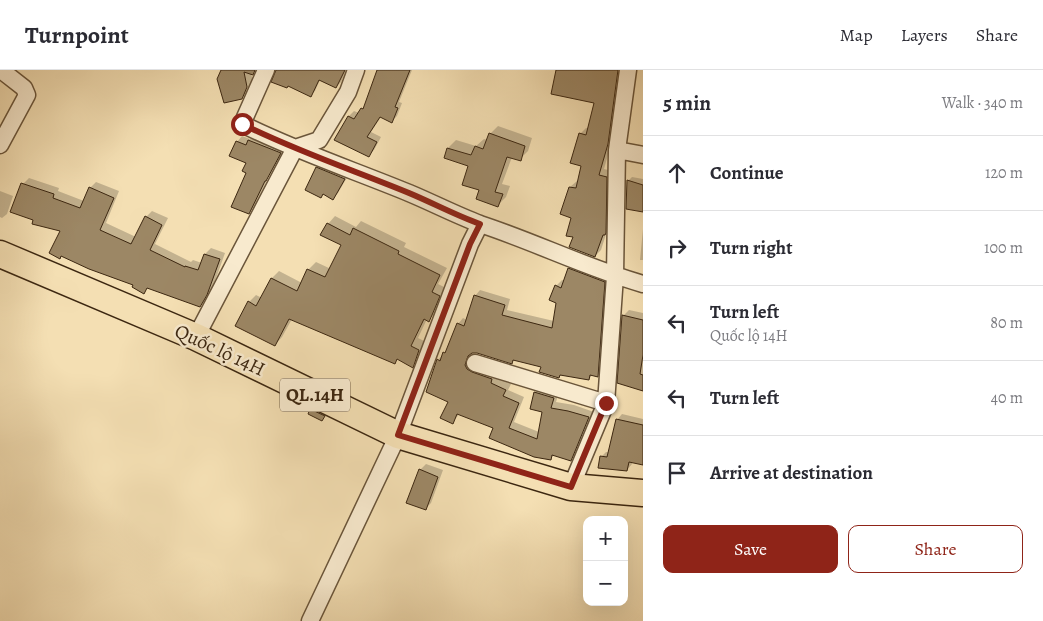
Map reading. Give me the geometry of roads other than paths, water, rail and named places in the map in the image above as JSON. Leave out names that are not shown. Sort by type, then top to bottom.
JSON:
[{"type":"main road","name":"Quốc lộ 14H","points":[[0,254],[196,337],[398,435],[571,487],[643,493]]},
{"type":"street","points":[[0,145],[27,95],[24,88],[1,70]]},
{"type":"street","points":[[266,70],[242,124],[276,141],[409,194],[451,213],[615,276],[643,284]]},
{"type":"street","points":[[196,337],[295,148],[319,140],[348,92],[356,70]]},
{"type":"street","points":[[571,487],[606,403],[615,276],[617,150],[628,70]]},
{"type":"street","points":[[617,150],[643,155]]},
{"type":"street","points":[[310,621],[398,435],[470,244],[480,224]]},
{"type":"street","points":[[475,363],[606,403]]}]
